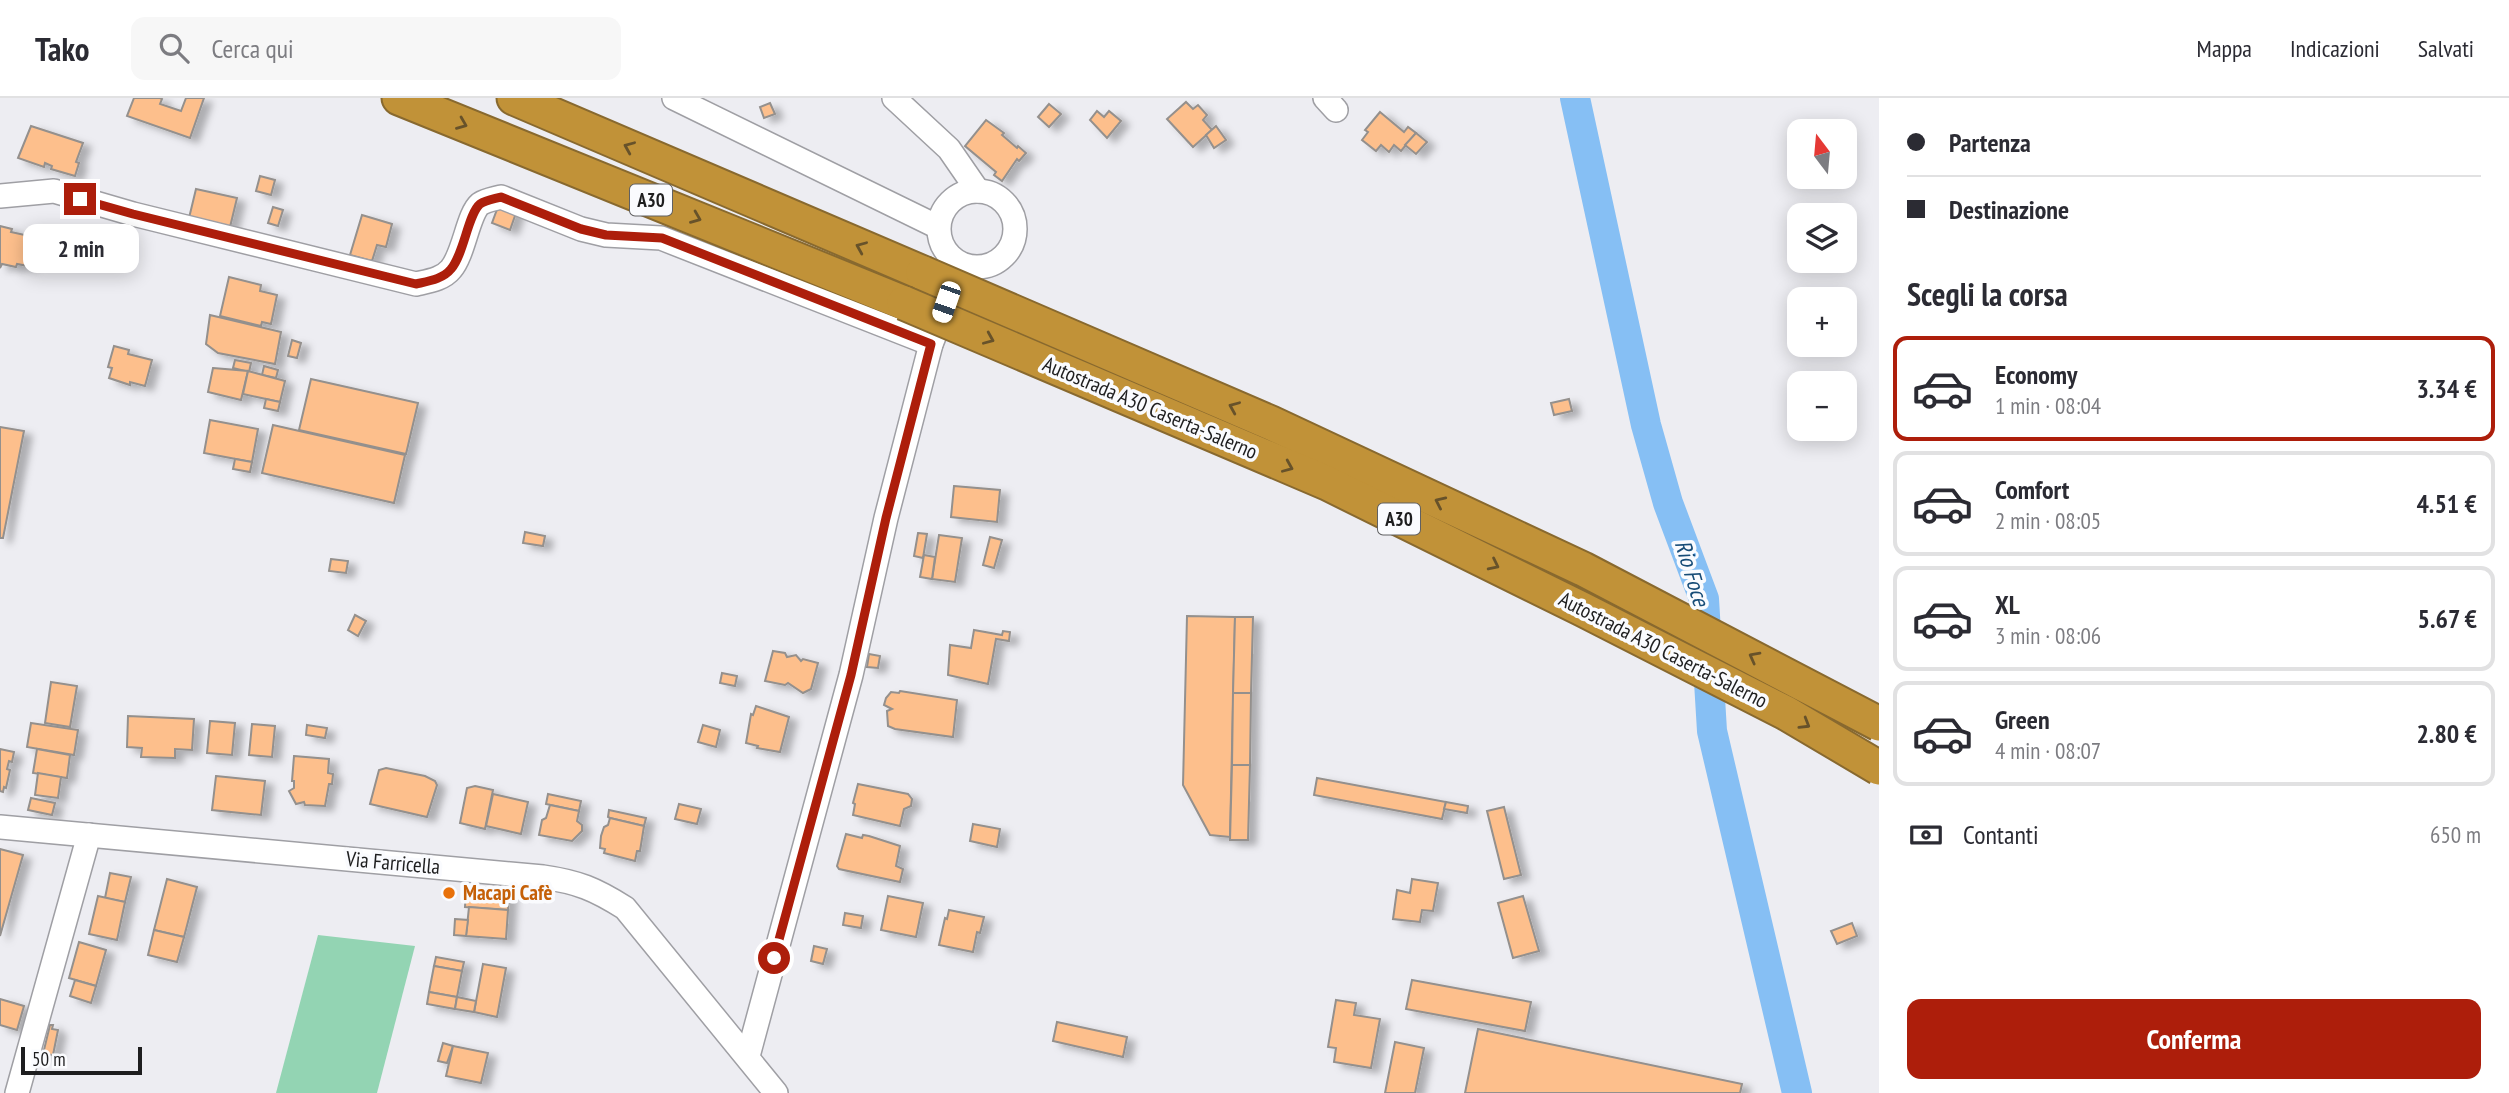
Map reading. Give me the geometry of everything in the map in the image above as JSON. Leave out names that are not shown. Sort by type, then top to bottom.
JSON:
[{"type":"highway","name":"Autostrada A30 Caserta-Salerno","points":[[399,98],[904,303],[1327,483],[1582,608],[1786,713],[1879,768]]},
{"type":"highway","name":"Autostrada A30 Caserta-Salerno","points":[[514,98],[1271,423],[1570,563],[1879,724]]},
{"type":"street","points":[[674,98],[938,227]]},
{"type":"street","points":[[894,98],[949,149],[978,191]]},
{"type":"street","points":[[0,196],[54,191],[133,214],[416,284],[439,278],[451,270],[459,257],[478,206],[501,197],[581,229],[606,235],[662,238],[931,344]]},
{"type":"street","points":[[978,191],[991,193],[1011,210],[1016,235],[1012,247],[1003,258],[980,268],[962,265],[945,252],[938,227],[947,205],[966,192],[978,191]]},
{"type":"street","points":[[748,1056],[851,675],[886,518],[931,344],[962,265]]},
{"type":"street","name":"Via Farricella","points":[[0,827],[543,877],[596,890],[625,908],[776,1093]]},
{"type":"street","points":[[17,1093],[89,835]]},
{"type":"green space","points":[[318,935],[415,946],[377,1093],[276,1093]]},
{"type":"building","points":[[134,98],[160,98],[160,104],[181,111],[186,98],[204,98],[190,138],[127,116]]},
{"type":"building","points":[[1186,102],[1193,109],[1198,105],[1207,115],[1203,120],[1212,130],[1193,147],[1167,119]]},
{"type":"building","points":[[770,103],[775,114],[764,118],[760,107]]},
{"type":"building","points":[[1049,104],[1061,114],[1049,127],[1038,117]]},
{"type":"building","points":[[1097,111],[1104,117],[1109,111],[1121,121],[1107,138],[1090,120]]},
{"type":"building","points":[[1380,112],[1404,132],[1408,127],[1416,133],[1401,151],[1394,145],[1389,152],[1381,145],[1376,151],[1362,140],[1368,132],[1365,130]]},
{"type":"building","points":[[986,120],[1026,153],[1019,161],[1017,159],[1002,181],[994,175],[996,172],[965,146]]},
{"type":"building","points":[[31,126],[83,143],[76,162],[79,163],[75,176],[51,169],[52,166],[45,163],[44,167],[18,158]]},
{"type":"building","points":[[1216,126],[1226,140],[1214,148],[1206,135]]},
{"type":"building","points":[[1416,133],[1427,142],[1416,154],[1405,145]]},
{"type":"building","points":[[260,176],[275,180],[271,195],[256,191]]},
{"type":"building","points":[[196,189],[237,198],[230,227],[189,218]]},
{"type":"building","points":[[499,204],[517,210],[510,230],[492,223]]},
{"type":"building","points":[[273,207],[283,210],[278,226],[268,223]]},
{"type":"building","points":[[362,215],[392,224],[386,247],[377,245],[372,261],[350,255]]},
{"type":"building","points":[[0,226],[12,229],[11,232],[34,237],[28,266],[2,264],[0,268]]},
{"type":"building","points":[[229,277],[261,285],[260,291],[277,295],[271,324],[262,322],[261,326],[220,316]]},
{"type":"building","points":[[210,315],[281,332],[275,364],[218,353],[206,344]]},
{"type":"building","points":[[292,340],[301,343],[297,358],[288,356]]},
{"type":"building","points":[[114,346],[129,350],[128,354],[152,360],[145,386],[130,382],[130,385],[109,378],[112,368],[108,367]]},
{"type":"building","points":[[235,360],[251,363],[249,372],[233,368]]},
{"type":"building","points":[[264,366],[278,370],[276,378],[262,375]]},
{"type":"building","points":[[213,368],[248,371],[241,400],[208,392]]},
{"type":"building","points":[[248,371],[285,381],[280,402],[243,394]]},
{"type":"building","points":[[311,379],[418,403],[406,454],[299,430]]},
{"type":"building","points":[[266,399],[280,402],[278,411],[264,408]]},
{"type":"building","points":[[1569,399],[1572,411],[1554,415],[1551,403]]},
{"type":"building","points":[[210,420],[258,429],[252,462],[204,453]]},
{"type":"building","points":[[273,425],[405,455],[394,503],[262,473]]},
{"type":"building","points":[[0,427],[24,431],[3,538],[0,538]]},
{"type":"building","points":[[235,459],[252,462],[250,472],[233,469]]},
{"type":"building","points":[[954,486],[1000,490],[997,522],[951,517]]},
{"type":"building","points":[[525,532],[545,536],[543,546],[523,543]]},
{"type":"building","points":[[918,533],[927,534],[923,558],[914,556]]},
{"type":"building","points":[[939,535],[962,538],[955,582],[932,579]]},
{"type":"building","points":[[990,537],[1002,540],[994,568],[983,565]]},
{"type":"building","points":[[924,555],[935,557],[932,579],[920,577]]},
{"type":"building","points":[[331,559],[348,561],[346,573],[329,571]]},
{"type":"building","points":[[355,615],[366,621],[358,636],[348,630]]},
{"type":"building","points":[[1187,616],[1235,617],[1230,837],[1210,835],[1183,785]]},
{"type":"building","points":[[1235,617],[1253,617],[1251,693],[1233,693]]},
{"type":"building","points":[[974,630],[1002,635],[1003,631],[1010,632],[1009,641],[996,639],[988,684],[948,675],[950,645],[971,648]]},
{"type":"building","points":[[773,651],[785,653],[787,657],[796,655],[801,661],[803,659],[818,663],[811,689],[803,693],[788,683],[785,685],[765,681]]},
{"type":"building","points":[[869,654],[880,656],[878,668],[867,667]]},
{"type":"building","points":[[722,673],[737,676],[735,686],[720,683]]},
{"type":"building","points":[[51,682],[77,686],[70,727],[45,723]]},
{"type":"building","points":[[891,692],[957,700],[953,737],[888,726],[887,711],[892,709],[884,705],[886,698]]},
{"type":"building","points":[[1233,693],[1251,693],[1250,765],[1232,765]]},
{"type":"building","points":[[756,706],[789,717],[780,752],[746,743],[751,714],[753,715]]},
{"type":"building","points":[[128,716],[194,719],[192,750],[175,749],[175,758],[141,757],[142,748],[127,747]]},
{"type":"building","points":[[210,721],[235,723],[232,755],[207,753]]},
{"type":"building","points":[[31,723],[78,730],[74,755],[27,747]]},
{"type":"building","points":[[252,724],[275,726],[272,757],[249,755]]},
{"type":"building","points":[[307,725],[327,728],[325,738],[306,735]]},
{"type":"building","points":[[703,725],[720,730],[716,747],[698,742]]},
{"type":"building","points":[[0,749],[14,752],[12,762],[9,761],[7,769],[10,770],[3,792],[0,791]]},
{"type":"building","points":[[37,749],[70,755],[67,778],[33,773]]},
{"type":"building","points":[[294,756],[329,759],[328,773],[333,774],[325,806],[305,805],[304,802],[296,804],[289,791],[294,788]]},
{"type":"building","points":[[1232,765],[1250,765],[1248,840],[1230,840]]},
{"type":"building","points":[[386,768],[425,776],[435,781],[437,785],[427,817],[370,804],[379,770]]},
{"type":"building","points":[[38,773],[61,777],[58,798],[35,795]]},
{"type":"building","points":[[216,776],[265,781],[261,815],[212,810]]},
{"type":"building","points":[[1317,778],[1446,802],[1442,819],[1314,795]]},
{"type":"building","points":[[858,784],[908,794],[912,799],[911,806],[904,809],[900,826],[853,815]]},
{"type":"building","points":[[475,786],[493,790],[485,829],[460,823],[467,788]]},
{"type":"building","points":[[493,794],[528,802],[521,834],[486,826]]},
{"type":"building","points":[[548,794],[581,801],[579,811],[546,804]]},
{"type":"building","points":[[31,798],[55,803],[52,815],[28,810]]},
{"type":"building","points":[[1446,802],[1468,806],[1467,813],[1444,809]]},
{"type":"building","points":[[679,804],[701,809],[697,824],[675,819]]},
{"type":"building","points":[[550,805],[579,811],[577,821],[582,825],[582,831],[572,841],[539,835],[542,820],[546,818]]},
{"type":"building","points":[[1504,807],[1521,875],[1504,879],[1487,811]]},
{"type":"building","points":[[609,810],[646,818],[644,826],[610,818]]},
{"type":"building","points":[[610,818],[644,826],[640,851],[637,851],[635,861],[604,853],[605,849],[600,848],[604,827],[608,825]]},
{"type":"building","points":[[973,824],[1000,829],[997,847],[970,841]]},
{"type":"building","points":[[846,834],[862,838],[863,835],[869,836],[900,846],[896,866],[903,869],[900,882],[839,869],[837,866]]},
{"type":"building","points":[[0,849],[23,855],[0,936]]},
{"type":"building","points":[[110,873],[131,877],[125,902],[105,898]]},
{"type":"building","points":[[167,879],[197,887],[184,937],[154,930]]},
{"type":"building","points":[[1412,879],[1438,883],[1433,911],[1422,910],[1420,922],[1393,919],[1397,890],[1410,893]]},
{"type":"building","points":[[466,890],[509,893],[508,910],[465,907]]},
{"type":"building","points":[[98,896],[125,902],[117,940],[89,934]]},
{"type":"building","points":[[888,896],[923,903],[916,937],[881,930]]},
{"type":"building","points":[[1523,896],[1539,951],[1513,958],[1498,903]]},
{"type":"building","points":[[469,907],[508,910],[506,939],[466,936]]},
{"type":"building","points":[[949,910],[984,917],[980,933],[977,932],[973,952],[939,945]]},
{"type":"building","points":[[845,913],[863,916],[861,928],[843,925]]},
{"type":"building","points":[[455,919],[468,920],[466,936],[454,935]]},
{"type":"building","points":[[1852,923],[1857,936],[1837,944],[1831,931]]},
{"type":"building","points":[[154,930],[184,937],[177,962],[148,955]]},
{"type":"building","points":[[79,942],[106,950],[96,986],[69,978]]},
{"type":"building","points":[[814,946],[827,949],[823,964],[811,961]]},
{"type":"building","points":[[436,957],[464,962],[462,971],[434,966]]},
{"type":"building","points":[[483,964],[506,968],[497,1017],[474,1012]]},
{"type":"building","points":[[434,966],[462,971],[457,997],[429,992]]},
{"type":"building","points":[[75,980],[96,986],[91,1003],[70,996]]},
{"type":"building","points":[[1412,980],[1531,1002],[1525,1031],[1406,1009]]},
{"type":"building","points":[[429,992],[457,997],[455,1009],[427,1004]]},
{"type":"building","points":[[457,997],[476,1001],[474,1012],[455,1009]]},
{"type":"building","points":[[0,999],[24,1006],[17,1030],[0,1025]]},
{"type":"building","points":[[1336,1000],[1356,1003],[1354,1015],[1380,1019],[1371,1068],[1334,1062],[1336,1048],[1328,1047]]},
{"type":"building","points":[[1057,1022],[1127,1037],[1123,1057],[1053,1041]]},
{"type":"building","points":[[50,1025],[53,1025],[52,1029],[58,1030],[53,1055],[43,1054]]},
{"type":"building","points":[[1478,1029],[1742,1084],[1740,1093],[1465,1093]]},
{"type":"building","points":[[1395,1042],[1424,1048],[1415,1093],[1385,1093]]},
{"type":"building","points":[[443,1043],[453,1046],[447,1063],[438,1061]]},
{"type":"building","points":[[453,1046],[488,1053],[481,1083],[446,1076]]},
{"type":"waterway","name":"Rio Foce","points":[[1575,98],[1646,425],[1668,503],[1704,599],[1712,731],[1797,1093]]},
{"type":"place","name":"Macapi Cafè","points":[[449,893]]},
{"type":"route","points":[[80,199],[416,284],[439,278],[451,270],[459,257],[478,206],[501,197],[581,229],[606,235],[662,238],[931,344],[886,518],[851,675],[774,958]]}]
